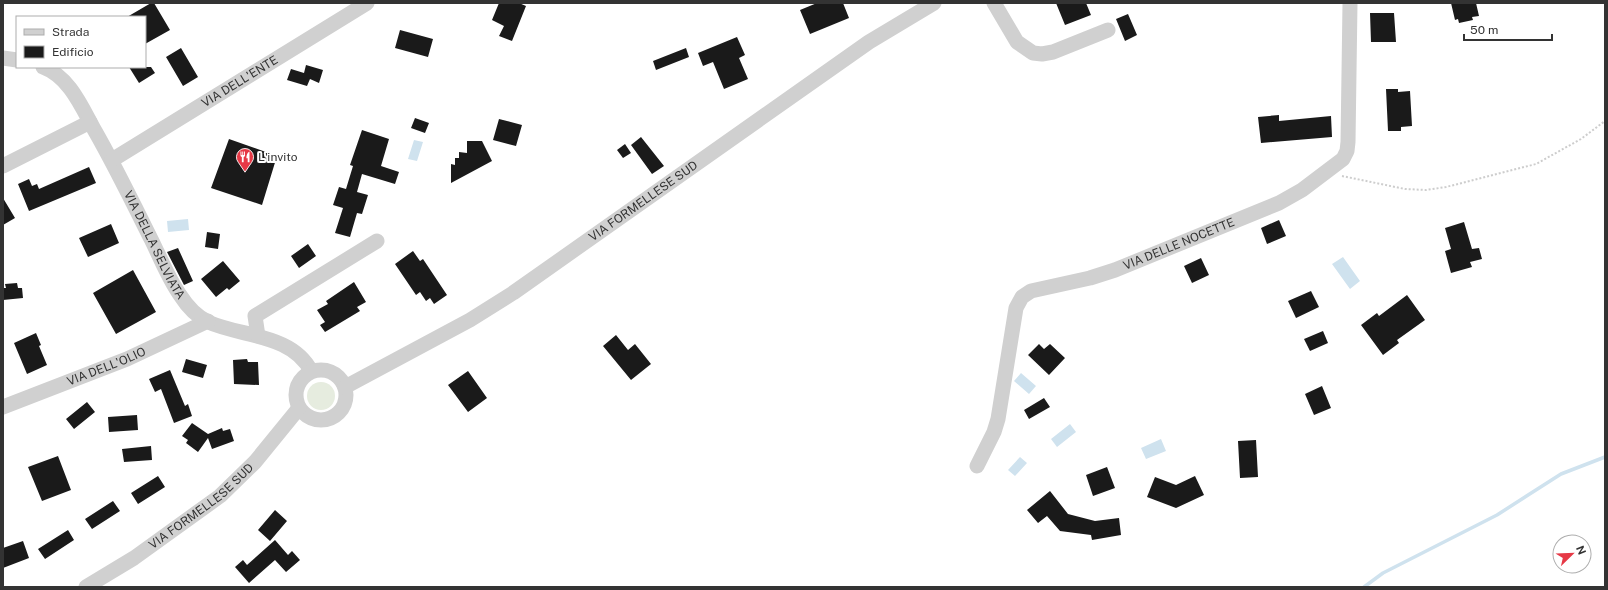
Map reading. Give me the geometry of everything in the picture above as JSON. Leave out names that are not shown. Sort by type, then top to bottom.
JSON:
[{"type":"street","name":"VIA DELL'ENTE","points":[[112,160],[368,3]]},
{"type":"street","name":"VIA FORMELLESE SUD","points":[[345,386],[466,322],[513,293],[866,45],[934,3]]},
{"type":"street","points":[[994,3],[1017,42],[1033,53],[1042,54],[1062,49],[1108,30]]},
{"type":"street","name":"VIA DELLE NOCETTE","points":[[977,466],[991,438],[998,419],[1016,308],[1025,294],[1043,287],[1097,275],[1137,262],[1279,203],[1302,190],[1343,159],[1348,148],[1350,3]]},
{"type":"street","points":[[3,58],[16,60]]},
{"type":"street","name":"VIA DELLA SELVIATA","points":[[45,68],[54,73],[67,85],[90,122],[112,160],[174,286],[191,309],[208,322],[258,336],[293,351],[303,359],[311,372]]},
{"type":"street","points":[[3,166],[90,122]]},
{"type":"street","points":[[229,328],[255,316],[377,241]]},
{"type":"street","points":[[255,316],[258,336]]},
{"type":"street","name":"VIA DELL'OLIO","points":[[3,407],[127,359],[208,322]]},
{"type":"street","points":[[319,370],[331,372],[341,379],[345,386],[346,403],[342,410],[332,418],[320,421],[312,419],[304,414],[299,408],[296,391],[304,376],[311,372],[319,370]]},
{"type":"street","name":"VIA FORMELLESE SUD","points":[[86,587],[134,558],[226,491],[261,456],[299,408]]},
{"type":"path","points":[[1325,173],[1405,189],[1426,190],[1446,188],[1536,164],[1575,142],[1605,120]]},
{"type":"shaded area","points":[[321,382],[327,383],[331,386],[334,390],[334,402],[331,406],[327,409],[321,410],[315,409],[311,406],[308,402],[307,396],[308,390],[311,386],[315,383]]},
{"type":"water","points":[[414,140],[423,142],[417,161],[408,159]]},
{"type":"water","points":[[188,219],[189,230],[168,232],[167,221]]},
{"type":"water","points":[[1343,257],[1360,281],[1350,289],[1332,264]]},
{"type":"water","points":[[1021,373],[1036,386],[1029,394],[1014,381]]},
{"type":"water","points":[[1070,424],[1076,432],[1057,447],[1051,439]]},
{"type":"water","points":[[1161,439],[1166,451],[1146,459],[1141,448]]},
{"type":"water","points":[[1020,457],[1027,463],[1015,476],[1008,470]]},
{"type":"building","points":[[151,3],[154,3],[170,30],[146,43],[146,16],[129,16]]},
{"type":"building","points":[[499,3],[519,3],[526,6],[512,41],[499,36],[504,26],[492,20]]},
{"type":"building","points":[[817,3],[843,3],[849,18],[810,34],[800,10]]},
{"type":"building","points":[[1056,3],[1086,3],[1091,15],[1065,25]]},
{"type":"building","points":[[1451,3],[1476,3],[1479,16],[1472,17],[1473,20],[1459,23],[1458,19],[1455,20]]},
{"type":"building","points":[[1370,13],[1394,13],[1396,42],[1371,42]]},
{"type":"building","points":[[1128,14],[1137,35],[1125,41],[1116,19]]},
{"type":"building","points":[[400,30],[433,39],[428,57],[395,48]]},
{"type":"building","points":[[737,37],[745,55],[739,58],[748,79],[724,89],[713,62],[703,66],[698,53]]},
{"type":"building","points":[[181,48],[198,77],[183,86],[166,57]]},
{"type":"building","points":[[686,48],[689,57],[656,70],[653,61]]},
{"type":"building","points":[[306,65],[323,70],[319,83],[310,79],[307,86],[287,80],[291,69],[304,73]]},
{"type":"building","points":[[151,67],[155,73],[139,83],[130,68]]},
{"type":"building","points":[[1386,89],[1398,89],[1398,92],[1410,91],[1412,126],[1401,127],[1401,131],[1388,131]]},
{"type":"building","points":[[1279,115],[1279,121],[1331,116],[1332,137],[1261,143],[1258,117]]},
{"type":"building","points":[[415,118],[429,123],[425,133],[411,128]]},
{"type":"building","points":[[499,119],[522,125],[516,146],[493,140]]},
{"type":"building","points":[[362,130],[389,139],[381,166],[399,172],[395,184],[362,174],[357,192],[368,195],[362,214],[357,213],[350,237],[335,233],[343,208],[333,205],[339,187],[346,189],[353,166],[350,165]]},
{"type":"building","points":[[641,137],[664,166],[652,174],[631,145]]},
{"type":"building","name":"L'invito","points":[[229,139],[277,156],[262,205],[211,188]]},
{"type":"building","points":[[467,141],[482,141],[492,161],[451,183],[451,164],[455,165],[455,158],[459,158],[459,152],[467,153]]},
{"type":"building","points":[[625,144],[631,153],[623,158],[617,150]]},
{"type":"building","points":[[89,167],[96,183],[29,211],[18,184],[29,179],[32,186],[37,184],[39,189]]},
{"type":"building","points":[[3,198],[15,218],[3,225]]},
{"type":"building","points":[[1279,220],[1286,236],[1267,244],[1261,228]]},
{"type":"building","points":[[1464,222],[1472,249],[1479,248],[1482,259],[1470,262],[1472,267],[1451,273],[1445,251],[1451,249],[1445,228]]},
{"type":"building","points":[[111,224],[119,243],[88,257],[79,238]]},
{"type":"building","points":[[207,232],[220,234],[218,249],[205,247]]},
{"type":"building","points":[[308,244],[316,256],[299,268],[291,256]]},
{"type":"building","points":[[178,248],[193,281],[184,285],[167,252]]},
{"type":"building","points":[[413,251],[420,261],[423,259],[447,295],[434,304],[430,298],[426,301],[420,292],[416,295],[395,264]]},
{"type":"building","points":[[1201,258],[1209,275],[1192,283],[1184,266]]},
{"type":"building","points":[[223,261],[240,281],[229,290],[227,288],[216,297],[201,279]]},
{"type":"building","points":[[133,270],[156,312],[116,334],[93,293]]},
{"type":"building","points":[[354,282],[366,302],[357,307],[360,311],[325,332],[320,325],[325,322],[317,310],[328,304],[326,301]]},
{"type":"building","points":[[17,283],[18,288],[22,288],[23,298],[3,300],[3,288],[6,288],[5,284]]},
{"type":"building","points":[[1311,291],[1319,307],[1296,318],[1288,301]]},
{"type":"building","points":[[1407,295],[1425,320],[1397,340],[1399,343],[1383,355],[1361,325],[1377,313],[1379,316]]},
{"type":"building","points":[[1323,331],[1328,343],[1310,351],[1304,339]]},
{"type":"building","points":[[36,333],[41,345],[39,346],[47,365],[27,374],[14,343]]},
{"type":"building","points":[[616,335],[628,350],[635,344],[651,364],[631,380],[603,346]]},
{"type":"building","points":[[1039,344],[1044,349],[1050,344],[1065,358],[1049,375],[1028,355]]},
{"type":"building","points":[[186,359],[207,365],[203,378],[182,372]]},
{"type":"building","points":[[247,359],[248,362],[258,362],[259,385],[234,384],[233,360]]},
{"type":"building","points":[[170,370],[185,406],[188,404],[192,416],[174,423],[161,389],[155,392],[149,379]]},
{"type":"building","points":[[468,371],[487,398],[468,412],[448,385]]},
{"type":"building","points":[[1322,386],[1331,408],[1314,415],[1305,394]]},
{"type":"building","points":[[1044,398],[1050,407],[1029,419],[1024,410]]},
{"type":"building","points":[[87,402],[95,412],[74,429],[66,419]]},
{"type":"building","points":[[137,415],[138,430],[109,432],[108,417]]},
{"type":"building","points":[[192,423],[208,434],[222,428],[223,431],[230,429],[234,441],[212,449],[208,438],[198,452],[186,443],[188,440],[182,436]]},
{"type":"building","points":[[1256,440],[1258,477],[1240,478],[1238,441]]},
{"type":"building","points":[[151,446],[152,460],[124,462],[122,449]]},
{"type":"building","points":[[58,456],[71,490],[42,501],[28,467]]},
{"type":"building","points":[[1107,467],[1115,488],[1093,496],[1086,475]]},
{"type":"building","points":[[158,476],[165,487],[138,504],[131,493]]},
{"type":"building","points":[[1195,476],[1204,495],[1176,508],[1147,497],[1155,477],[1176,485]]},
{"type":"building","points":[[1050,491],[1068,514],[1095,521],[1119,518],[1121,535],[1092,540],[1091,535],[1060,531],[1047,516],[1038,523],[1027,510]]},
{"type":"building","points":[[113,501],[120,511],[92,529],[85,519]]},
{"type":"building","points":[[275,510],[287,521],[270,541],[258,530]]},
{"type":"building","points":[[68,530],[74,540],[45,559],[38,549]]},
{"type":"building","points":[[275,540],[288,555],[292,551],[300,560],[286,572],[275,560],[249,583],[235,567],[243,560],[247,565]]},
{"type":"building","points":[[23,541],[29,558],[3,568],[3,548]]},
{"type":"waterway","points":[[1364,587],[1383,573],[1497,515],[1561,474],[1605,457]]},
{"type":"place","name":"L'invito","points":[[245,172]]}]
